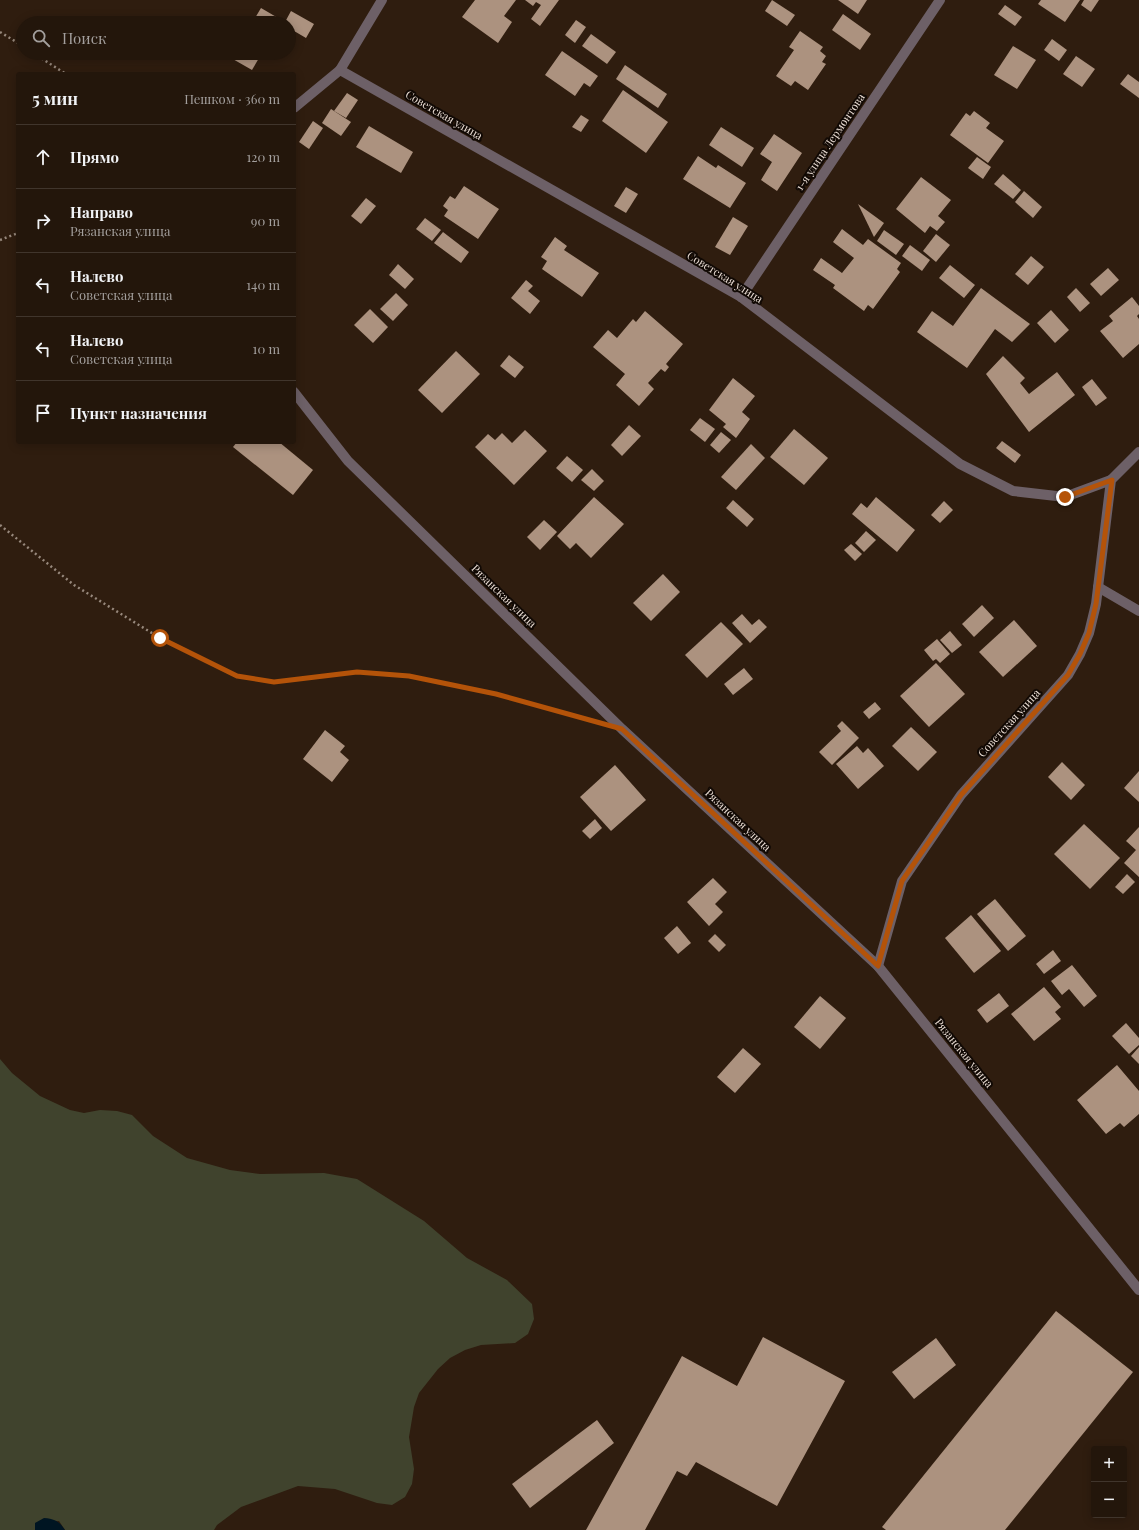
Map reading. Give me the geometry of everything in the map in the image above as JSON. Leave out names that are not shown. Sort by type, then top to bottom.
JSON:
[{"type":"street","points":[[296,106],[340,70],[382,0]]},
{"type":"street","name":"1-я улица Лермонтова","points":[[741,297],[940,0]]},
{"type":"street","name":"Советская улица","points":[[340,70],[741,297],[960,464],[1014,491],[1065,497],[1112,480],[1139,452]]},
{"type":"street","name":"Рязанская улица","points":[[296,395],[348,461],[622,729],[878,966],[1139,1290]]},
{"type":"street","name":"Советская улица","points":[[878,966],[902,881],[961,795],[1068,675],[1080,654],[1089,633],[1098,587],[1112,480]]},
{"type":"street","points":[[1098,587],[1139,611]]},
{"type":"path","points":[[0,32],[16,42]]},
{"type":"path","points":[[44,60],[63,72]]},
{"type":"path","points":[[0,240],[16,234]]},
{"type":"path","points":[[0,525],[74,585],[160,638],[237,676],[274,682],[357,672],[409,676],[496,694],[585,719]]},
{"type":"green space","points":[[0,1059],[12,1073],[40,1096],[70,1110],[84,1113],[100,1110],[117,1111],[132,1115],[153,1136],[187,1158],[230,1170],[260,1174],[324,1173],[357,1179],[424,1221],[467,1258],[507,1280],[532,1304],[534,1319],[528,1334],[515,1343],[481,1345],[465,1350],[450,1358],[438,1369],[419,1393],[414,1407],[409,1437],[414,1469],[412,1484],[405,1497],[392,1505],[377,1503],[335,1489],[298,1486],[241,1507],[217,1525],[214,1530],[65,1530],[59,1521],[35,1523],[35,1530],[0,1530]]},
{"type":"water","points":[[44,1518],[56,1521],[61,1524],[65,1530],[35,1530],[35,1523]]},
{"type":"building","points":[[475,0],[516,0],[504,16],[512,22],[498,43],[462,17]]},
{"type":"building","points":[[525,0],[559,0],[540,26],[531,19],[541,5],[536,2],[533,6]]},
{"type":"building","points":[[772,0],[795,15],[787,26],[765,11]]},
{"type":"building","points":[[838,0],[867,0],[858,14]]},
{"type":"building","points":[[1041,0],[1080,0],[1065,22],[1038,4]]},
{"type":"building","points":[[1084,0],[1099,0],[1091,12],[1081,5]]},
{"type":"building","points":[[1005,5],[1022,17],[1015,26],[998,14]]},
{"type":"building","points":[[261,8],[275,16],[256,16]]},
{"type":"building","points":[[291,11],[314,24],[306,38],[296,32],[296,16],[288,16]]},
{"type":"building","points":[[843,14],[871,34],[860,50],[832,30]]},
{"type":"building","points":[[576,20],[586,27],[575,43],[565,35]]},
{"type":"building","points":[[800,31],[823,47],[820,51],[826,56],[822,62],[826,64],[808,90],[795,81],[791,86],[776,76],[794,50],[789,47]]},
{"type":"building","points":[[591,34],[616,52],[607,64],[582,46]]},
{"type":"building","points":[[1052,39],[1067,50],[1059,61],[1044,50]]},
{"type":"building","points":[[1013,46],[1036,60],[1017,89],[994,75]]},
{"type":"building","points":[[562,51],[598,76],[590,87],[584,83],[575,96],[545,75]]},
{"type":"building","points":[[1076,56],[1095,69],[1082,87],[1063,74]]},
{"type":"building","points":[[234,60],[258,60],[252,70]]},
{"type":"building","points":[[625,65],[667,94],[658,108],[616,79]]},
{"type":"building","points":[[1128,74],[1139,82],[1139,98],[1120,84]]},
{"type":"building","points":[[623,90],[668,122],[646,153],[602,121]]},
{"type":"building","points":[[347,93],[358,100],[346,118],[334,111]]},
{"type":"building","points":[[331,109],[351,122],[341,136],[322,123]]},
{"type":"building","points":[[974,111],[990,123],[986,128],[1004,141],[988,163],[950,135],[966,113],[970,116]]},
{"type":"building","points":[[581,115],[589,120],[581,132],[572,127]]},
{"type":"building","points":[[313,121],[323,128],[309,149],[299,142]]},
{"type":"building","points":[[369,126],[413,152],[401,173],[356,147]]},
{"type":"building","points":[[721,127],[754,148],[742,167],[709,145]]},
{"type":"building","points":[[774,134],[802,153],[777,191],[761,180],[772,162],[760,154]]},
{"type":"building","points":[[698,156],[716,168],[718,165],[746,183],[730,208],[683,179]]},
{"type":"building","points":[[977,157],[991,167],[983,179],[968,168]]},
{"type":"building","points":[[1003,174],[1021,190],[1013,199],[994,184]]},
{"type":"building","points":[[921,177],[951,200],[938,216],[945,222],[937,231],[930,226],[925,233],[896,209]]},
{"type":"building","points":[[464,186],[499,209],[478,239],[444,216],[448,210],[443,206],[450,196],[455,199]]},
{"type":"building","points":[[626,187],[638,194],[626,213],[614,206]]},
{"type":"building","points":[[1024,191],[1042,207],[1033,218],[1015,202]]},
{"type":"building","points":[[366,198],[376,206],[361,224],[351,216]]},
{"type":"building","points":[[858,204],[884,223],[874,237]]},
{"type":"building","points":[[733,217],[748,226],[730,255],[715,247]]},
{"type":"building","points":[[425,218],[441,230],[432,241],[416,229]]},
{"type":"building","points":[[842,229],[863,245],[868,239],[901,263],[897,269],[900,272],[873,309],[868,305],[864,311],[833,288],[835,285],[813,270],[821,258],[842,273],[854,258],[833,242]]},
{"type":"building","points":[[884,230],[904,244],[896,255],[877,241]]},
{"type":"building","points":[[443,232],[469,252],[461,263],[434,243]]},
{"type":"building","points":[[936,234],[950,245],[936,262],[923,251]]},
{"type":"building","points":[[555,237],[567,246],[564,250],[599,273],[582,297],[542,269],[547,261],[541,257]]},
{"type":"building","points":[[910,245],[930,260],[922,271],[902,256]]},
{"type":"building","points":[[1031,256],[1044,267],[1028,285],[1015,274]]},
{"type":"building","points":[[398,264],[414,279],[405,289],[389,275]]},
{"type":"building","points":[[950,265],[975,285],[964,298],[939,278]]},
{"type":"building","points":[[1108,268],[1119,280],[1101,296],[1090,284]]},
{"type":"building","points":[[526,280],[533,286],[528,291],[540,301],[530,314],[511,298]]},
{"type":"building","points":[[981,288],[1030,324],[1012,342],[995,329],[967,368],[917,332],[932,311],[953,326]]},
{"type":"building","points":[[1076,288],[1090,303],[1080,312],[1067,297]]},
{"type":"building","points":[[396,293],[408,305],[393,321],[380,309]]},
{"type":"building","points":[[1132,297],[1139,306],[1139,314],[1137,316],[1139,319],[1139,344],[1123,358],[1100,331],[1113,321],[1109,316]]},
{"type":"building","points":[[370,309],[388,327],[373,343],[354,325]]},
{"type":"building","points":[[1051,310],[1069,330],[1055,343],[1037,323]]},
{"type":"building","points":[[645,311],[683,344],[666,364],[669,367],[665,372],[661,369],[648,383],[654,389],[639,406],[616,385],[625,374],[593,347],[608,330],[617,338],[633,319],[636,322]]},
{"type":"building","points":[[456,351],[480,374],[442,413],[418,390]]},
{"type":"building","points":[[509,355],[524,367],[515,378],[500,366]]},
{"type":"building","points":[[1003,356],[1025,378],[1020,383],[1029,394],[1057,372],[1075,395],[1029,432],[986,374]]},
{"type":"building","points":[[733,378],[755,396],[742,412],[750,419],[736,438],[723,427],[726,424],[709,410]]},
{"type":"building","points":[[1092,379],[1107,398],[1096,406],[1082,387]]},
{"type":"building","points":[[700,418],[715,429],[705,442],[690,430]]},
{"type":"building","points":[[629,425],[641,436],[622,456],[611,445]]},
{"type":"building","points":[[794,429],[828,458],[804,485],[770,457]]},
{"type":"building","points":[[525,430],[547,451],[514,485],[475,447],[488,434],[495,440],[502,433],[512,443]]},
{"type":"building","points":[[721,432],[731,440],[719,453],[710,445]]},
{"type":"building","points":[[1002,441],[1021,455],[1015,463],[996,448]]},
{"type":"building","points":[[235,444],[281,444],[313,470],[293,495],[233,447]]},
{"type":"building","points":[[751,444],[765,458],[736,490],[721,477]]},
{"type":"building","points":[[567,456],[583,470],[572,482],[556,468]]},
{"type":"building","points":[[592,469],[604,481],[594,491],[581,480]]},
{"type":"building","points":[[594,497],[624,524],[591,558],[576,543],[570,549],[557,536]]},
{"type":"building","points":[[876,497],[915,530],[897,552],[852,514],[861,503],[867,508]]},
{"type":"building","points":[[733,500],[754,519],[747,527],[726,508]]},
{"type":"building","points":[[944,501],[953,510],[940,523],[931,515]]},
{"type":"building","points":[[544,520],[557,532],[540,550],[527,537]]},
{"type":"building","points":[[866,531],[876,540],[864,552],[855,543]]},
{"type":"building","points":[[851,544],[862,554],[855,561],[844,550]]},
{"type":"building","points":[[663,574],[680,592],[651,621],[633,603]]},
{"type":"building","points":[[982,605],[994,618],[974,637],[962,624]]},
{"type":"building","points":[[742,614],[752,625],[759,619],[767,627],[750,643],[732,623]]},
{"type":"building","points":[[1014,620],[1037,646],[1003,677],[979,652]]},
{"type":"building","points":[[721,622],[743,644],[707,678],[685,655]]},
{"type":"building","points":[[950,631],[962,645],[952,653],[940,640]]},
{"type":"building","points":[[937,639],[950,654],[940,663],[936,659],[933,661],[924,650]]},
{"type":"building","points":[[936,663],[965,694],[929,727],[900,696]]},
{"type":"building","points":[[744,668],[753,679],[733,695],[724,684]]},
{"type":"building","points":[[875,702],[881,709],[869,719],[863,712]]},
{"type":"building","points":[[842,721],[859,738],[832,765],[819,752],[841,731],[837,726]]},
{"type":"building","points":[[911,727],[937,752],[918,771],[892,746]]},
{"type":"building","points":[[325,730],[345,746],[340,752],[349,760],[332,782],[303,759]]},
{"type":"building","points":[[857,746],[863,753],[868,748],[884,766],[858,789],[836,764]]},
{"type":"building","points":[[1062,762],[1085,785],[1071,800],[1048,777]]},
{"type":"building","points":[[615,765],[646,800],[611,831],[580,797]]},
{"type":"building","points":[[1139,771],[1139,802],[1124,788]]},
{"type":"building","points":[[595,819],[602,828],[590,839],[582,831]]},
{"type":"building","points":[[1084,824],[1120,858],[1090,889],[1054,854]]},
{"type":"building","points":[[1139,827],[1139,877],[1124,863],[1136,850],[1126,841]]},
{"type":"building","points":[[1127,874],[1135,882],[1123,894],[1115,887]]},
{"type":"building","points":[[713,878],[727,892],[715,904],[723,912],[709,926],[687,902]]},
{"type":"building","points":[[995,899],[1026,936],[1008,951],[977,914]]},
{"type":"building","points":[[971,915],[1001,951],[974,973],[945,938]]},
{"type":"building","points":[[677,926],[691,943],[678,954],[664,938]]},
{"type":"building","points":[[715,934],[726,945],[719,952],[708,941]]},
{"type":"building","points":[[1053,950],[1061,961],[1044,974],[1036,964]]},
{"type":"building","points":[[1072,965],[1097,996],[1084,1007],[1069,989],[1062,995],[1051,981]]},
{"type":"building","points":[[1044,987],[1061,1007],[1055,1012],[1061,1019],[1034,1041],[1011,1014]]},
{"type":"building","points":[[999,993],[1009,1006],[987,1023],[977,1010]]},
{"type":"building","points":[[820,996],[846,1018],[820,1049],[794,1027]]},
{"type":"building","points":[[1126,1023],[1139,1038],[1139,1045],[1129,1054],[1112,1036]]},
{"type":"building","points":[[1139,1047],[1139,1064],[1131,1056]]},
{"type":"building","points":[[743,1048],[761,1064],[735,1093],[717,1077]]},
{"type":"building","points":[[1117,1065],[1139,1091],[1139,1114],[1124,1127],[1120,1123],[1106,1134],[1077,1100]]},
{"type":"building","points":[[1056,1311],[1133,1372],[1005,1530],[886,1530],[882,1527]]},
{"type":"building","points":[[763,1337],[845,1381],[777,1506],[696,1462],[687,1476],[677,1471],[645,1530],[586,1530],[682,1356],[737,1386]]},
{"type":"building","points":[[936,1338],[956,1365],[914,1399],[892,1372]]},
{"type":"building","points":[[597,1420],[614,1443],[530,1508],[512,1484]]},
{"type":"route","points":[[160,638],[237,676],[274,682],[357,672],[409,676],[496,694],[622,729],[878,966],[902,881],[961,795],[1068,675],[1080,654],[1089,633],[1096,604],[1112,480],[1065,497]]}]
